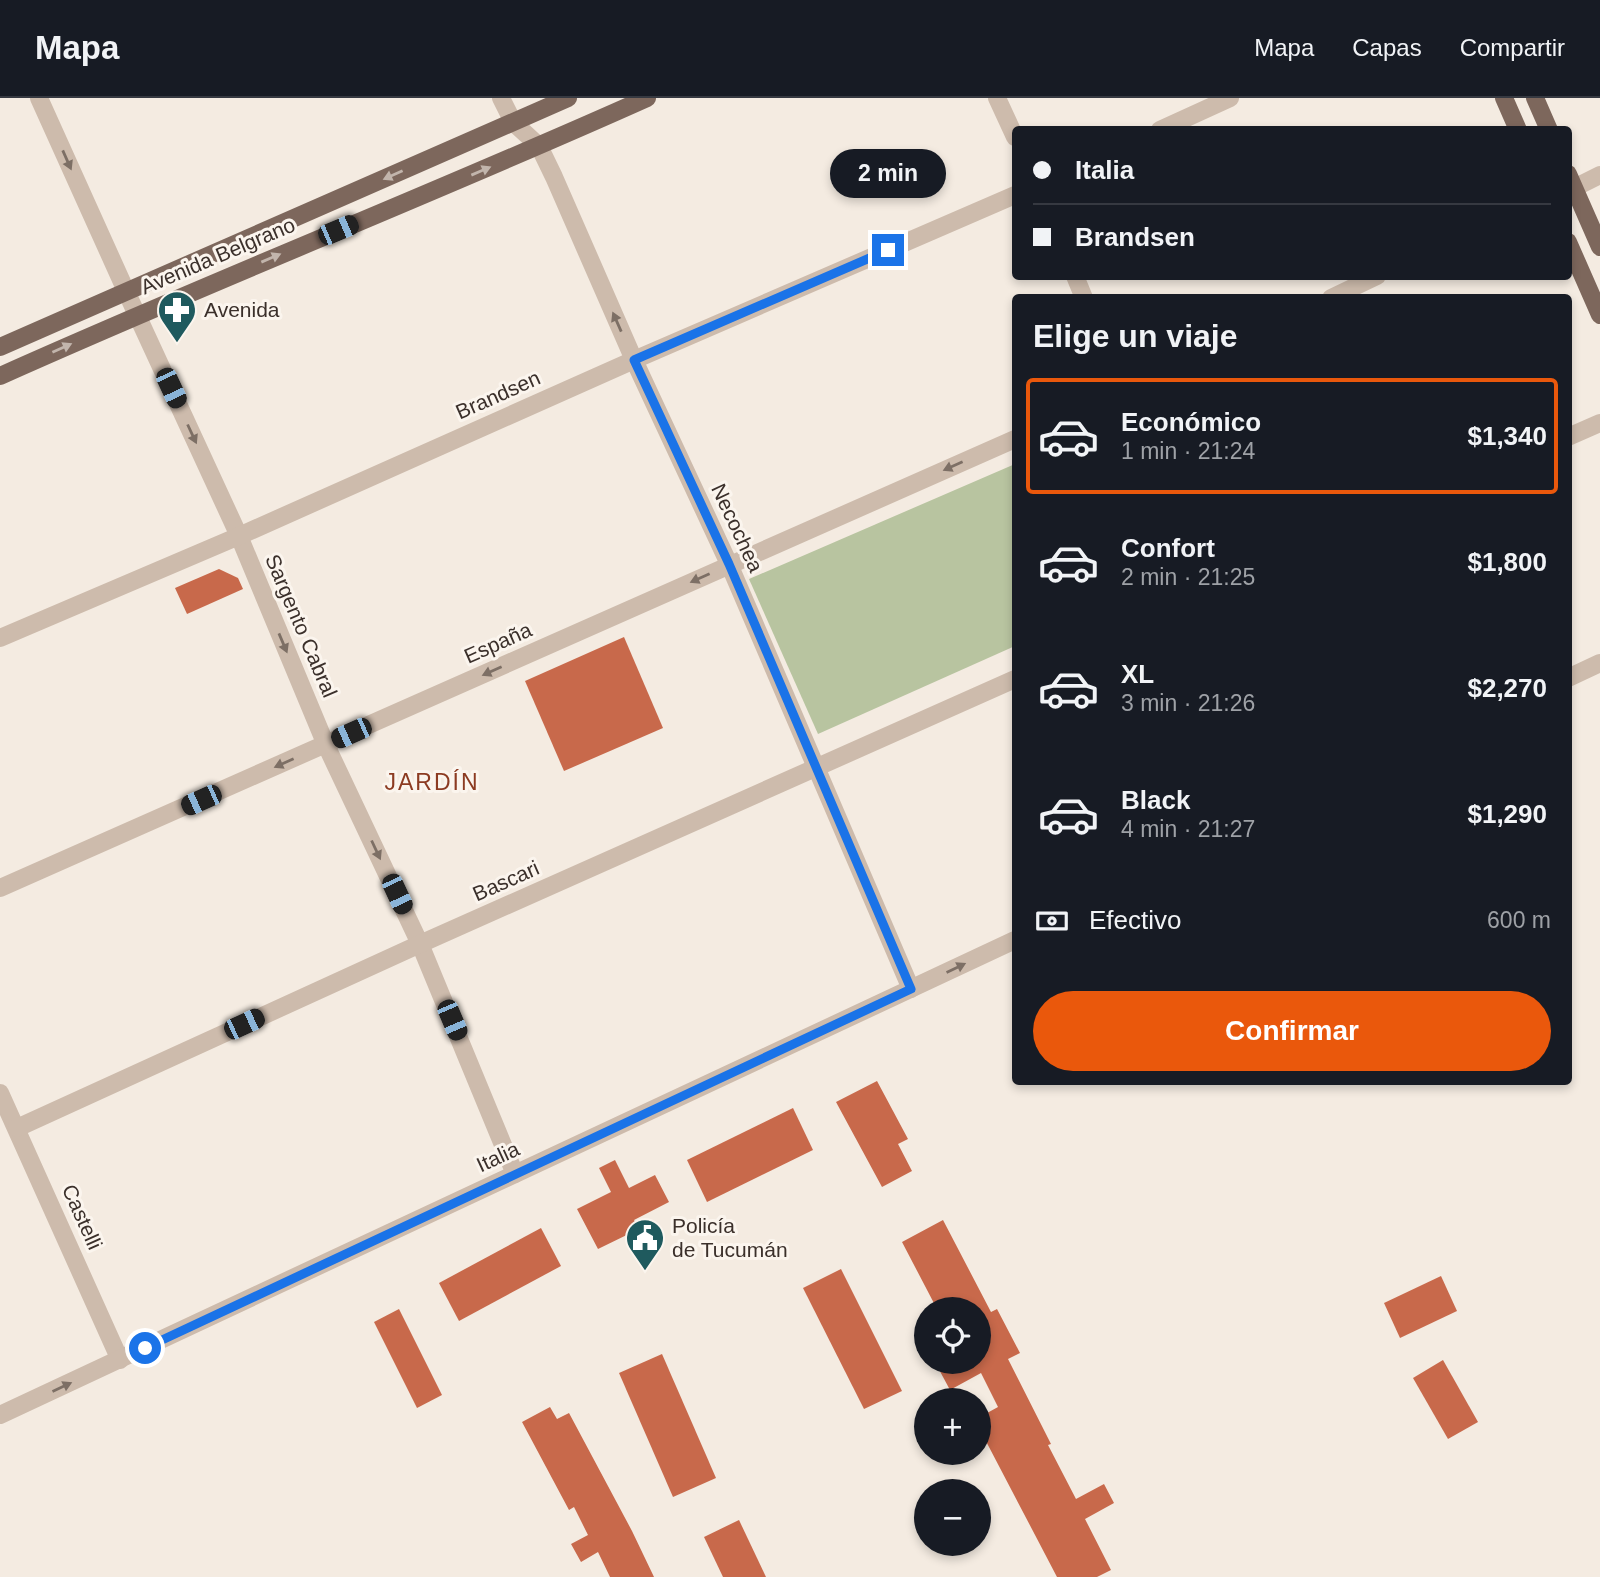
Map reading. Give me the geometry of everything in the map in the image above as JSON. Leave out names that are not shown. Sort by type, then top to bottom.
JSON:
[{"type":"main road","name":"Avenida Belgrano","points":[[0,347],[568,98]]},
{"type":"main road","name":"Avenida Belgrano","points":[[0,376],[647,98]]},
{"type":"main road","points":[[1504,98],[1516,126]]},
{"type":"main road","points":[[1535,98],[1547,126]]},
{"type":"main road","points":[[1572,188],[1600,247]]},
{"type":"main road","points":[[1572,251],[1600,316]]},
{"type":"street","name":"Sargento Cabral","points":[[39,98],[239,536],[326,745],[420,944],[516,1174]]},
{"type":"street","name":"Necochea","points":[[501,98],[513,122],[539,146],[729,564],[911,989]]},
{"type":"street","points":[[997,98],[1012,130]]},
{"type":"street","points":[[1169,126],[1230,98]]},
{"type":"street","points":[[1572,183],[1600,175]]},
{"type":"street","name":"Brandsen","points":[[0,638],[239,536],[634,360],[1012,196]]},
{"type":"street","points":[[1339,294],[1369,280]]},
{"type":"street","points":[[1572,435],[1600,423]]},
{"type":"street","name":"España","points":[[0,888],[1012,440]]},
{"type":"street","points":[[1572,676],[1600,663]]},
{"type":"street","name":"Bascari","points":[[17,1128],[420,944],[1012,680]]},
{"type":"street","name":"Italia","points":[[0,1415],[1012,941]]},
{"type":"street","name":"Castelli","points":[[0,1093],[120,1360]]},
{"type":"green space","points":[[1012,465],[1012,647],[818,734],[749,579]]},
{"type":"building","points":[[219,569],[238,578],[243,589],[187,614],[175,588]]},
{"type":"building","points":[[624,637],[663,728],[564,771],[525,681]]},
{"type":"building","points":[[877,1081],[908,1139],[898,1144],[912,1171],[882,1187],[836,1102]]},
{"type":"building","points":[[793,1108],[813,1150],[707,1202],[687,1160]]},
{"type":"building","points":[[615,1160],[629,1188],[655,1175],[669,1202],[634,1220],[639,1229],[598,1249],[577,1209],[611,1192],[599,1168]]},
{"type":"building","points":[[943,1220],[983,1297],[931,1297],[902,1242]]},
{"type":"building","points":[[541,1228],[561,1266],[459,1321],[439,1283]]},
{"type":"building","points":[[841,1269],[902,1391],[864,1409],[803,1288]]},
{"type":"building","points":[[1441,1276],[1457,1311],[1400,1338],[1384,1303]]},
{"type":"building","points":[[399,1309],[442,1395],[417,1408],[374,1322]]},
{"type":"building","points":[[997,1309],[1020,1353],[1008,1359],[1076,1499],[1104,1484],[1114,1503],[1085,1519],[1111,1570],[1097,1577],[1057,1577],[991,1451],[991,1411],[998,1407],[991,1388],[982,1374],[991,1374],[991,1312]]},
{"type":"building","points":[[662,1354],[716,1478],[673,1497],[619,1373]]},
{"type":"building","points":[[1443,1360],[1478,1422],[1448,1439],[1413,1378]]},
{"type":"building","points":[[941,1374],[979,1374],[954,1388],[949,1388]]},
{"type":"building","points":[[550,1407],[557,1419],[569,1413],[654,1577],[610,1577],[598,1552],[581,1562],[571,1544],[588,1535],[574,1507],[569,1510],[522,1422]]},
{"type":"building","points":[[739,1520],[766,1577],[723,1577],[704,1537]]},
{"type":"place","name":"Avenida","points":[[177,344]]},
{"type":"place","name":"Policía de Tucumán","points":[[645,1272]]},
{"type":"district","name":"JARDÍN","points":[[432,782]]},
{"type":"route","points":[[145,1348],[911,989],[729,564],[634,360],[888,250]]}]
